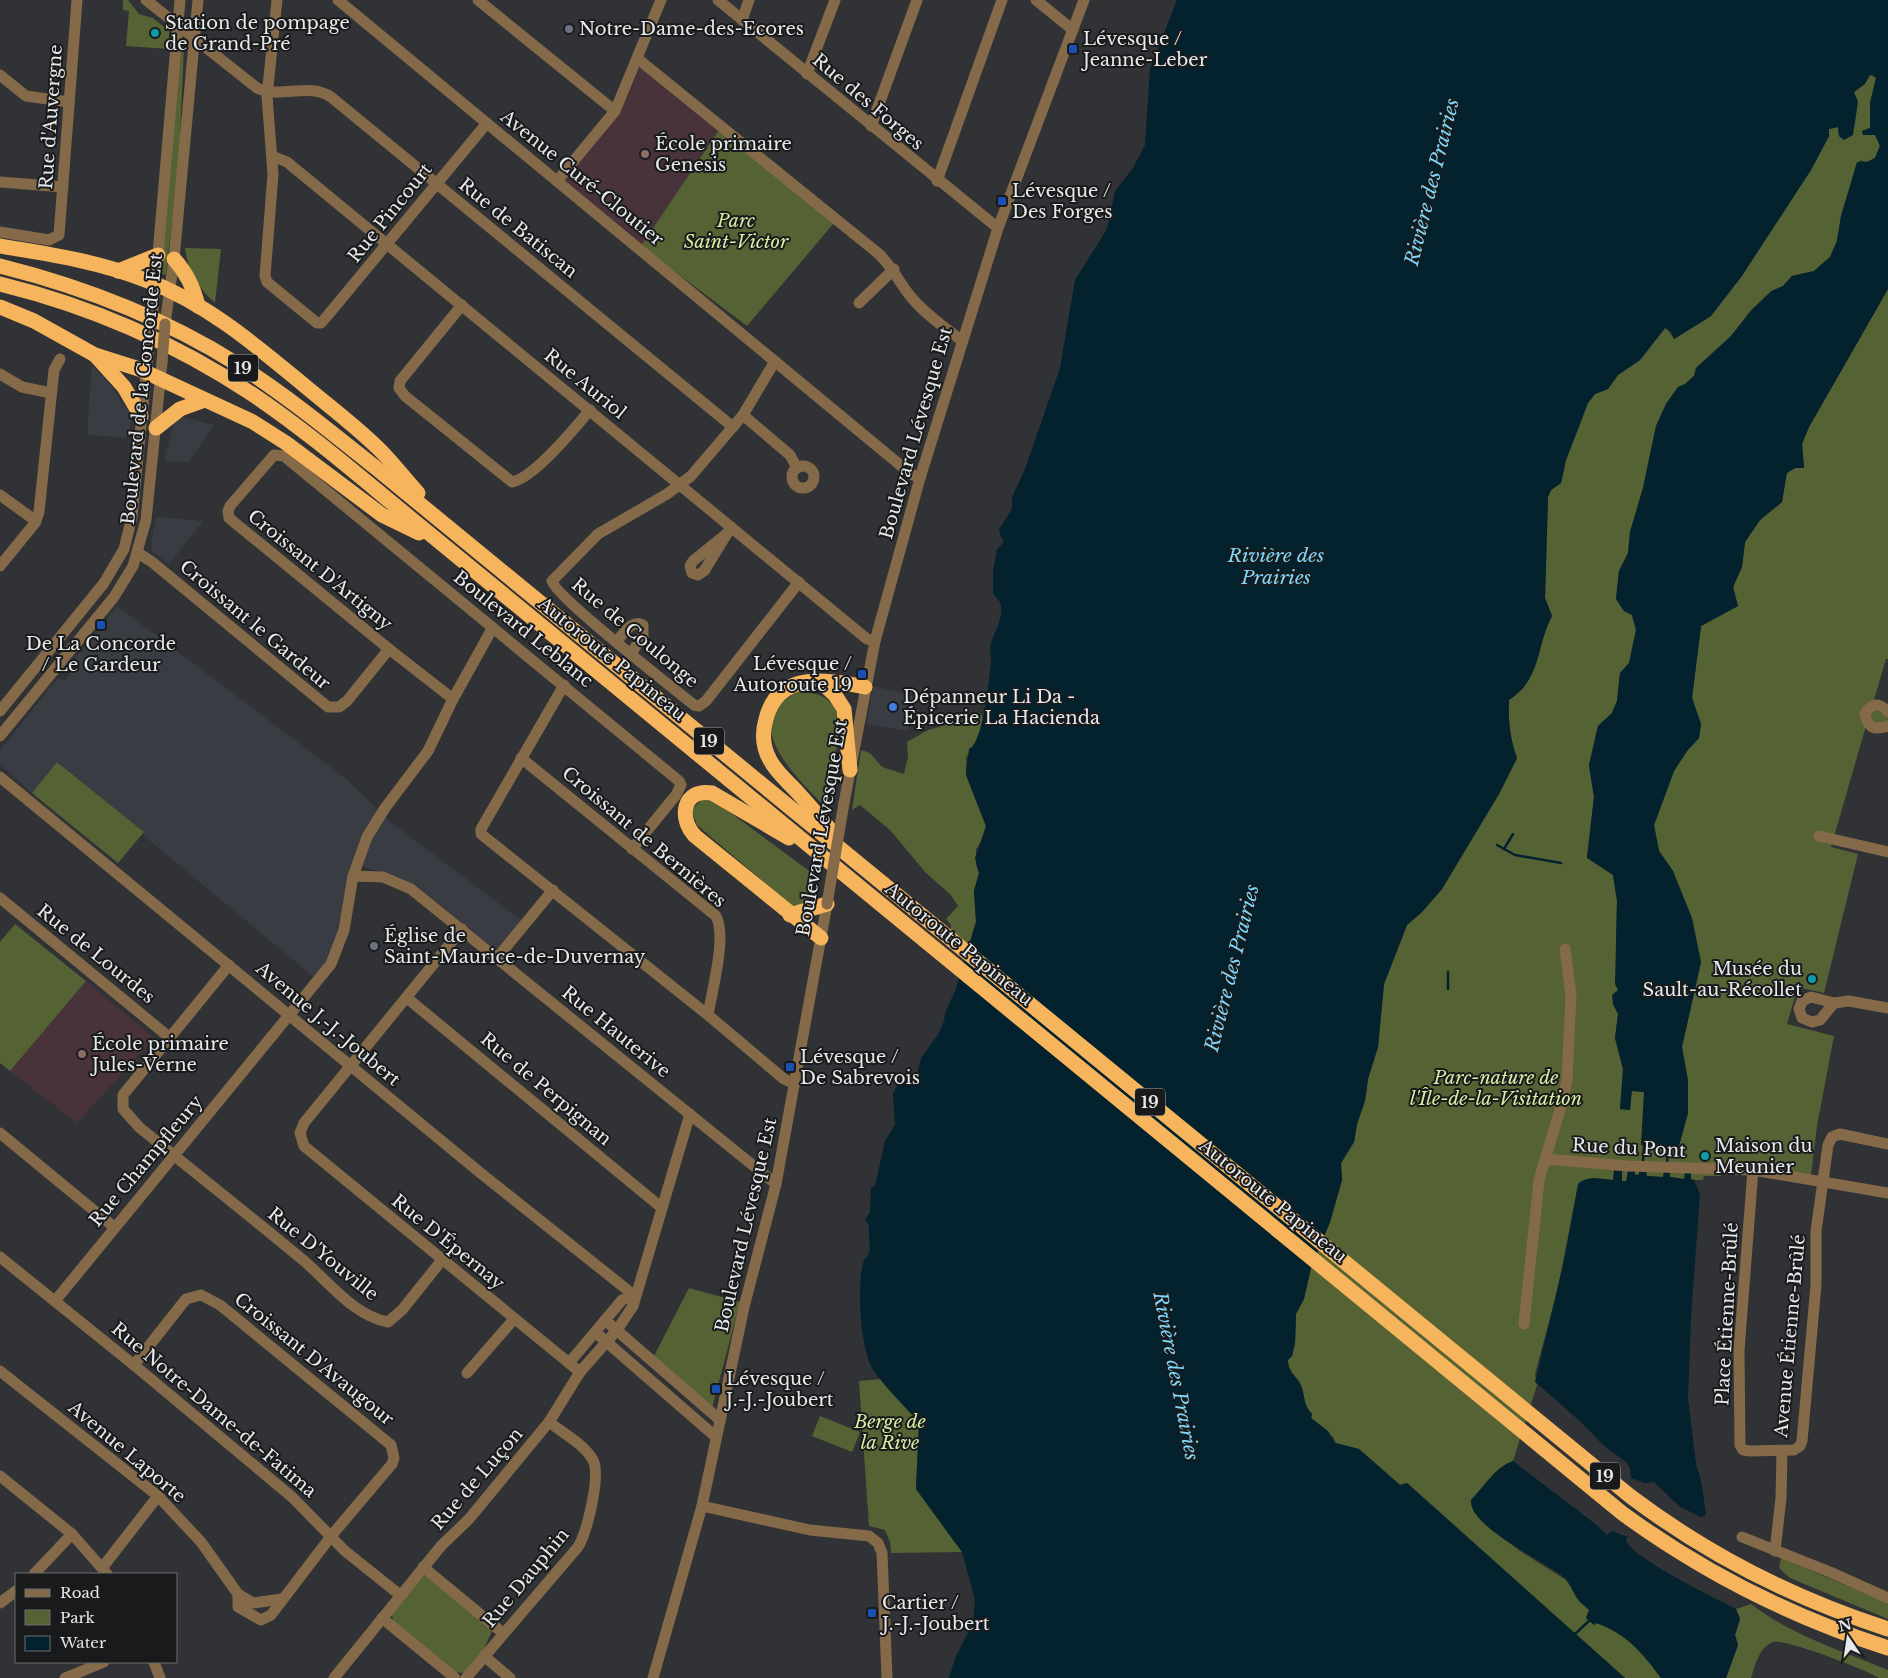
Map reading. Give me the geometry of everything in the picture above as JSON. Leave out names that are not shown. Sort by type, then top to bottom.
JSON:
[{"type":"highway","points":[[0,246],[71,259],[118,271],[155,284],[168,299],[198,306],[250,341],[380,450],[452,531]]},
{"type":"highway","points":[[118,271],[158,255]]},
{"type":"highway","points":[[174,259],[194,291],[198,306]]},
{"type":"highway","name":"Autoroute Papineau","points":[[0,266],[67,285],[160,322],[216,352],[305,412],[944,932],[1595,1468],[1681,1532],[1736,1564],[1787,1590],[1888,1629]]},
{"type":"highway","name":"Autoroute Papineau","points":[[0,284],[49,297],[112,319],[168,345],[221,374],[303,431],[1569,1471],[1666,1544],[1718,1576],[1773,1604],[1827,1627],[1888,1648]]},
{"type":"highway","points":[[0,307],[34,322],[95,355],[147,373],[267,431],[382,515],[443,545]]},
{"type":"highway","points":[[95,355],[124,387],[141,416]]},
{"type":"highway","points":[[156,428],[180,409],[206,400]]},
{"type":"highway","points":[[860,864],[776,771],[764,744],[764,724],[776,698],[784,690],[796,683],[829,680],[865,687]]},
{"type":"highway","points":[[821,682],[844,709],[850,770]]},
{"type":"highway","points":[[819,854],[749,816],[712,793],[699,794],[688,803],[684,817],[690,830],[790,915],[821,938]]},
{"type":"highway","points":[[790,915],[827,904]]},
{"type":"street","name":"Rue d'Auvergne","points":[[0,232],[44,239],[57,237],[63,187],[77,0]]},
{"type":"street","points":[[146,0],[257,88],[268,91]]},
{"type":"street","name":"Boulevard de la Concorde Est","points":[[0,711],[104,583],[120,556],[132,516],[154,300],[180,0]]},
{"type":"street","name":"Boulevard de la Concorde Est","points":[[0,736],[119,591],[138,553],[146,520],[156,428],[198,0]]},
{"type":"street","points":[[272,156],[268,116],[268,91],[277,0]]},
{"type":"street","name":"Avenue Curé-Cloutier","points":[[338,0],[911,474],[920,478]]},
{"type":"street","points":[[478,0],[615,112]]},
{"type":"street","points":[[558,181],[615,112],[662,0]]},
{"type":"street","name":"Rue des Forges","points":[[718,0],[937,181],[998,228]]},
{"type":"street","points":[[742,20],[750,0]]},
{"type":"street","points":[[807,74],[835,0]]},
{"type":"street","points":[[871,126],[917,0]]},
{"type":"street","points":[[937,181],[1002,0]]},
{"type":"street","points":[[1036,0],[1073,30]]},
{"type":"street","name":"Boulevard Lévesque Est","points":[[653,1678],[702,1506],[744,1307],[776,1184],[874,641],[961,340],[998,228],[1084,0]]},
{"type":"street","points":[[638,59],[894,269],[910,296],[923,310],[961,340]]},
{"type":"street","points":[[0,75],[26,96],[69,102]]},
{"type":"street","name":"Rue de Batiscan","points":[[268,91],[311,90],[325,93],[733,427]]},
{"type":"street","name":"Rue Pincourt","points":[[272,156],[265,279],[319,323],[328,315],[487,123]]},
{"type":"street","name":"Rue Auriol","points":[[272,156],[287,162],[590,410],[681,485],[728,531],[799,582],[867,639],[874,641]]},
{"type":"street","points":[[0,182],[63,187]]},
{"type":"street","points":[[859,303],[894,269]]},
{"type":"street","points":[[462,306],[400,381],[399,388],[405,396],[512,482],[520,478],[558,448],[590,410]]},
{"type":"street","points":[[0,566],[36,521],[41,506],[51,393],[54,370],[60,359]]},
{"type":"street","points":[[681,485],[705,461],[743,415],[775,361]]},
{"type":"street","points":[[0,374],[22,387],[51,393]]},
{"type":"street","points":[[743,415],[790,455],[797,468]]},
{"type":"street","name":"Boulevard Leblanc","points":[[276,454],[284,456],[492,630],[564,686],[681,783],[676,794],[632,849]]},
{"type":"street","name":"Croissant D'Artigny","points":[[276,454],[230,506],[228,511],[229,518],[453,699]]},
{"type":"street","name":"Rue de Coulonge","points":[[681,485],[598,534],[556,574],[552,580],[554,587],[694,705],[701,706],[799,582]]},
{"type":"street","points":[[0,495],[36,521]]},
{"type":"street","name":"Croissant le Gardeur","points":[[138,553],[152,562],[328,707],[339,707],[346,701],[389,649]]},
{"type":"street","points":[[617,641],[632,625],[639,623],[643,625],[644,636],[631,652]]},
{"type":"street","name":"Rue Champfleury","points":[[55,1301],[331,964],[344,930],[353,876],[367,837],[385,808],[428,751],[453,699],[492,630]]},
{"type":"street","points":[[564,686],[481,829],[481,834],[708,1015],[784,1080],[795,1084]]},
{"type":"street","points":[[1888,712],[1882,706],[1876,704],[1869,707],[1865,714],[1868,725],[1872,728],[1878,730],[1888,726]]},
{"type":"street","name":"Croissant de Bernières","points":[[521,758],[716,916],[720,924],[708,1015]]},
{"type":"street","name":"Avenue J.-J.-Joubert","points":[[0,777],[483,1175],[635,1296]]},
{"type":"street","points":[[1819,836],[1888,852]]},
{"type":"street","name":"Rue Hauterive","points":[[353,876],[382,877],[411,889],[776,1184]]},
{"type":"street","points":[[497,958],[553,890]]},
{"type":"street","name":"Rue de Lourdes","points":[[0,898],[169,1038]]},
{"type":"street","points":[[352,1066],[462,930]]},
{"type":"street","points":[[1524,1324],[1539,1180],[1565,1091],[1569,1058],[1571,995],[1565,950]]},
{"type":"street","points":[[174,1155],[140,1127],[123,1108],[123,1095],[229,965]]},
{"type":"street","name":"Rue de Perpignan","points":[[407,998],[662,1208]]},
{"type":"street","points":[[1834,1003],[1849,1001],[1888,1008]]},
{"type":"street","name":"Rue D'Épernay","points":[[352,1066],[304,1123],[300,1133],[304,1146],[580,1372]]},
{"type":"street","name":"Rue de Luçon","points":[[334,1678],[423,1567],[441,1546],[469,1519],[549,1422],[580,1372],[617,1330],[633,1306],[635,1296],[642,1281],[690,1114]]},
{"type":"street","points":[[0,1133],[114,1227]]},
{"type":"street","name":"Avenue Étienne-Brûlé","points":[[1775,1551],[1781,1498],[1782,1451],[1797,1449],[1802,1441],[1816,1285],[1816,1230],[1830,1139],[1840,1134],[1888,1144]]},
{"type":"street","name":"Rue D'Youville","points":[[174,1155],[304,1261],[356,1308],[377,1320],[388,1322],[395,1316],[442,1260]]},
{"type":"street","name":"Rue du Pont","points":[[1545,1159],[1613,1165],[1753,1170],[1888,1193]]},
{"type":"street","name":"Place Étienne-Brûlé","points":[[1753,1170],[1738,1350],[1740,1444],[1746,1451],[1782,1451]]},
{"type":"street","name":"Rue Notre-Dame-de-Fatima","points":[[0,1257],[134,1365],[292,1497],[332,1535],[345,1551],[400,1595]]},
{"type":"street","name":"Croissant D'Avaugour","points":[[134,1365],[186,1299],[201,1295],[220,1305],[391,1445],[394,1458],[392,1464],[332,1535]]},
{"type":"street","points":[[569,1363],[622,1300],[635,1296]]},
{"type":"street","points":[[466,1373],[514,1319]]},
{"type":"street","points":[[605,1320],[720,1420]]},
{"type":"street","points":[[595,1332],[716,1437]]},
{"type":"street","name":"Avenue Laporte","points":[[0,1371],[158,1496],[201,1542],[238,1594],[238,1607],[260,1620],[271,1615],[332,1535]]},
{"type":"street","name":"Rue Dauphin","points":[[466,1678],[578,1547],[584,1536],[589,1518],[595,1472],[593,1460],[583,1449],[549,1422]]},
{"type":"street","points":[[0,1476],[72,1534],[105,1571],[158,1496]]},
{"type":"street","points":[[702,1506],[810,1530],[869,1536],[878,1542],[882,1553],[887,1678]]},
{"type":"street","points":[[35,1573],[72,1534]]},
{"type":"street","points":[[1742,1537],[1830,1572],[1888,1598]]},
{"type":"street","points":[[423,1567],[503,1633]]},
{"type":"street","points":[[0,1603],[15,1592]]},
{"type":"street","points":[[238,1594],[253,1603],[282,1599]]},
{"type":"street","points":[[382,1618],[455,1678]]},
{"type":"street","points":[[484,1656],[510,1678]]},
{"type":"street","points":[[65,1678],[102,1663]]},
{"type":"street","points":[[154,1663],[160,1678]]},
{"type":"shaded area","name":"École primaire Genesis","points":[[642,62],[721,127],[641,246],[564,182],[621,110]]},
{"type":"shaded area","points":[[92,365],[113,388],[123,405],[129,407],[131,417],[129,438],[87,435]]},
{"type":"shaded area","points":[[183,417],[214,425],[189,462],[164,461],[175,422]]},
{"type":"shaded area","points":[[156,517],[203,521],[169,564],[153,552],[151,544]]},
{"type":"shaded area","points":[[117,606],[345,778],[389,821],[522,921],[496,950],[417,886],[351,862],[336,941],[330,958],[316,979],[144,836],[144,832],[58,762],[32,793],[0,764],[0,750],[57,679],[65,680],[77,667],[73,661]]},
{"type":"shaded area","points":[[873,686],[916,697],[908,731],[867,724]]},
{"type":"shaded area","name":"École primaire Jules-Verne","points":[[86,981],[154,1038],[77,1123],[10,1071]]},
{"type":"green space","points":[[123,0],[128,0],[139,14],[153,18],[169,31],[169,49],[126,46],[129,11],[123,10]]},
{"type":"green space","points":[[180,47],[184,48],[179,158],[166,275],[162,274],[166,195]]},
{"type":"green space","name":"Parc-nature de l'Île-de-la-Visitation","points":[[1870,75],[1876,78],[1870,103],[1870,128],[1862,131],[1863,135],[1876,135],[1880,146],[1875,158],[1867,162],[1860,160],[1841,216],[1837,241],[1830,257],[1814,271],[1792,276],[1783,286],[1771,291],[1751,310],[1731,336],[1696,368],[1694,376],[1678,387],[1666,404],[1656,426],[1643,488],[1630,532],[1628,553],[1619,571],[1616,598],[1624,611],[1632,615],[1636,630],[1629,663],[1620,673],[1617,701],[1612,713],[1598,726],[1589,765],[1594,797],[1587,857],[1613,875],[1617,901],[1618,991],[1613,1004],[1618,1014],[1615,1038],[1623,1069],[1620,1109],[1630,1110],[1631,1091],[1645,1092],[1679,1146],[1688,1113],[1688,1081],[1682,1047],[1701,962],[1673,871],[1659,851],[1654,825],[1674,771],[1687,751],[1699,738],[1701,724],[1692,698],[1701,626],[1738,606],[1733,587],[1742,567],[1745,542],[1760,520],[1782,502],[1786,473],[1795,468],[1804,468],[1802,444],[1809,427],[1888,289],[1888,659],[1886,659],[1871,710],[1875,709],[1888,717],[1888,722],[1878,725],[1868,719],[1831,847],[1858,854],[1824,993],[1798,987],[1787,1024],[1834,1036],[1817,1126],[1811,1175],[1722,1165],[1721,1176],[1704,1176],[1703,1180],[1691,1180],[1691,1173],[1685,1179],[1670,1177],[1670,1173],[1664,1172],[1663,1177],[1646,1176],[1646,1172],[1634,1175],[1628,1171],[1627,1181],[1622,1181],[1622,1171],[1615,1170],[1613,1180],[1592,1178],[1577,1191],[1557,1292],[1535,1374],[1537,1385],[1513,1461],[1500,1468],[1471,1500],[1474,1512],[1486,1524],[1520,1551],[1566,1580],[1580,1602],[1589,1610],[1586,1618],[1594,1625],[1596,1623],[1607,1627],[1625,1638],[1661,1678],[1625,1678],[1407,1483],[1400,1485],[1359,1449],[1336,1443],[1333,1437],[1311,1418],[1312,1414],[1306,1405],[1301,1384],[1290,1368],[1288,1360],[1292,1356],[1295,1343],[1296,1314],[1304,1299],[1311,1268],[1330,1222],[1342,1180],[1341,1163],[1354,1142],[1357,1124],[1365,1101],[1368,1079],[1378,1047],[1384,984],[1407,925],[1422,912],[1442,889],[1499,794],[1517,758],[1510,729],[1509,700],[1518,693],[1531,673],[1552,616],[1545,598],[1548,497],[1551,490],[1561,483],[1566,460],[1588,403],[1595,394],[1608,389],[1618,375],[1640,360],[1666,327],[1674,339],[1711,316],[1811,170],[1829,136],[1829,129],[1838,127],[1839,136],[1844,140],[1854,92]]},
{"type":"green space","name":"Parc Saint-Victor","points":[[721,127],[833,224],[747,326],[641,246]]},
{"type":"green space","points":[[185,248],[221,249],[215,303],[194,278],[188,264]]},
{"type":"green space","points":[[798,692],[814,693],[826,698],[835,708],[840,723],[829,802],[826,808],[788,766],[778,750],[772,734],[772,719],[780,705]]},
{"type":"green space","points":[[982,715],[983,725],[977,742],[966,757],[966,775],[986,826],[982,841],[976,849],[976,865],[979,873],[974,891],[976,922],[969,944],[951,930],[951,925],[946,919],[958,906],[951,895],[926,873],[890,830],[860,805],[852,810],[861,750],[870,753],[882,767],[904,774],[908,757],[907,742],[928,730]]},
{"type":"green space","points":[[57,762],[144,832],[118,863],[32,793]]},
{"type":"green space","points":[[707,799],[723,807],[816,876],[808,901],[804,904],[792,906],[697,825],[692,813],[693,808],[702,800]]},
{"type":"green space","points":[[15,924],[86,981],[10,1071],[0,1063],[0,942]]},
{"type":"green space","points":[[689,1288],[740,1302],[711,1412],[653,1358]]},
{"type":"green space","name":"Berge de la Rive","points":[[882,1379],[919,1422],[916,1489],[962,1552],[891,1553],[890,1542],[885,1530],[869,1526],[859,1381]]},
{"type":"green space","points":[[820,1416],[860,1432],[852,1452],[812,1436]]},
{"type":"green space","points":[[1781,1558],[1888,1603],[1888,1619],[1790,1578],[1779,1568]]},
{"type":"green space","points":[[429,1575],[493,1629],[483,1651],[464,1673],[450,1672],[393,1621],[391,1607],[418,1578]]},
{"type":"green space","points":[[1751,1604],[1783,1625],[1835,1649],[1888,1670],[1888,1678],[1879,1678],[1843,1662],[1793,1645],[1773,1642],[1768,1644],[1761,1652],[1751,1678],[1726,1678],[1738,1645],[1735,1635],[1740,1619],[1736,1609]]},
{"type":"water","name":"Rivière des Prairies","points":[[1177,0],[1888,0],[1888,289],[1809,427],[1802,444],[1804,468],[1795,468],[1787,473],[1782,502],[1760,520],[1745,542],[1742,567],[1733,587],[1738,606],[1701,626],[1692,698],[1701,724],[1699,738],[1687,751],[1674,771],[1654,825],[1659,851],[1673,871],[1692,918],[1701,962],[1682,1047],[1688,1081],[1688,1113],[1679,1146],[1641,1145],[1644,1092],[1632,1091],[1630,1110],[1620,1109],[1623,1069],[1615,1038],[1618,1014],[1613,1004],[1612,995],[1618,990],[1615,984],[1617,901],[1613,875],[1587,858],[1594,797],[1589,765],[1598,726],[1612,713],[1617,701],[1620,673],[1629,663],[1636,630],[1632,615],[1624,611],[1616,599],[1619,571],[1628,553],[1630,532],[1643,488],[1656,426],[1666,404],[1678,387],[1694,376],[1696,368],[1731,336],[1751,311],[1772,291],[1783,286],[1792,276],[1814,271],[1830,257],[1837,241],[1841,216],[1857,162],[1867,162],[1875,158],[1880,146],[1875,135],[1863,135],[1862,131],[1870,128],[1870,103],[1876,78],[1873,75],[1870,75],[1865,84],[1854,92],[1858,102],[1853,135],[1844,140],[1839,136],[1838,127],[1829,129],[1829,136],[1811,170],[1742,276],[1711,316],[1674,339],[1671,332],[1665,328],[1640,360],[1618,375],[1608,389],[1595,394],[1588,403],[1566,460],[1561,483],[1551,490],[1548,497],[1545,598],[1552,616],[1533,672],[1520,692],[1509,700],[1510,729],[1517,758],[1499,794],[1442,889],[1422,912],[1407,925],[1384,984],[1378,1047],[1368,1079],[1365,1101],[1357,1124],[1354,1142],[1341,1163],[1342,1180],[1330,1222],[1311,1268],[1304,1299],[1296,1314],[1295,1343],[1292,1356],[1288,1360],[1292,1373],[1301,1384],[1306,1405],[1312,1414],[1311,1418],[1328,1431],[1335,1443],[1359,1449],[1400,1485],[1407,1483],[1625,1678],[949,1678],[955,1658],[973,1623],[975,1600],[962,1552],[916,1489],[919,1422],[880,1379],[867,1356],[862,1329],[860,1300],[863,1263],[870,1250],[869,1226],[865,1219],[870,1213],[871,1188],[875,1186],[885,1141],[895,1125],[893,1094],[901,1078],[911,1080],[917,1075],[921,1058],[939,1033],[945,1013],[955,991],[976,922],[974,891],[979,873],[975,858],[986,826],[966,775],[969,749],[974,745],[982,724],[990,671],[990,646],[999,624],[1001,613],[1000,602],[993,594],[993,572],[997,549],[1004,542],[999,529],[1012,509],[1012,497],[1025,469],[1060,368],[1075,280],[1107,229],[1115,191],[1133,168],[1145,145],[1150,69]]},
{"type":"water","points":[[1614,1170],[1622,1171],[1622,1181],[1626,1181],[1628,1171],[1635,1171],[1635,1175],[1639,1175],[1639,1171],[1646,1171],[1647,1176],[1663,1177],[1664,1172],[1670,1172],[1670,1177],[1684,1179],[1685,1172],[1691,1173],[1691,1179],[1694,1180],[1700,1194],[1691,1317],[1688,1399],[1696,1464],[1701,1480],[1706,1514],[1704,1516],[1700,1517],[1679,1506],[1654,1482],[1645,1483],[1631,1478],[1630,1468],[1626,1462],[1603,1445],[1581,1422],[1535,1382],[1564,1261],[1578,1184],[1586,1179],[1613,1180]]},
{"type":"water","points":[[1513,1461],[1598,1526],[1607,1535],[1612,1531],[1628,1537],[1626,1540],[1642,1557],[1675,1577],[1736,1609],[1740,1619],[1735,1635],[1738,1645],[1726,1678],[1661,1678],[1641,1653],[1625,1638],[1607,1627],[1596,1623],[1594,1625],[1586,1618],[1589,1610],[1578,1600],[1566,1579],[1495,1533],[1482,1521],[1473,1510],[1471,1500],[1500,1468]]},
{"type":"waterway","points":[[1504,849],[1513,834]]},
{"type":"waterway","points":[[1497,845],[1515,855],[1561,863]]},
{"type":"waterway","points":[[1448,972],[1448,989]]},
{"type":"waterway","points":[[1643,1162],[1644,1145]]},
{"type":"waterway","points":[[1667,1163],[1668,1146]]},
{"type":"waterway","points":[[1575,1634],[1589,1621]]},
{"type":"place","name":"Notre-Dame-des-Ecores","points":[[569,29]]},
{"type":"place","name":"Station de pompage de Grand-Pré","points":[[155,33]]},
{"type":"place","name":"Lévesque / Jeanne-Leber","points":[[1073,49]]},
{"type":"place","name":"École primaire Genesis","points":[[645,154]]},
{"type":"place","name":"Lévesque / Des Forges","points":[[1002,201]]},
{"type":"place","name":"De La Concorde / Le Gardeur","points":[[101,625]]},
{"type":"place","name":"Lévesque / Autoroute 19","points":[[862,674]]},
{"type":"place","name":"Dépanneur Li Da - Épicerie La Hacienda","points":[[893,707]]},
{"type":"place","name":"Église de Saint-Maurice-de-Duvernay","points":[[374,946]]},
{"type":"place","name":"Musée du Sault-au-Récollet","points":[[1812,979]]},
{"type":"place","name":"École primaire Jules-Verne","points":[[82,1054]]},
{"type":"place","name":"Lévesque / De Sabrevois","points":[[790,1067]]},
{"type":"place","name":"Maison du Meunier","points":[[1705,1156]]},
{"type":"place","name":"Lévesque / J.-J.-Joubert","points":[[716,1389]]},
{"type":"place","name":"Cartier / J.-J.-Joubert","points":[[872,1613]]}]
